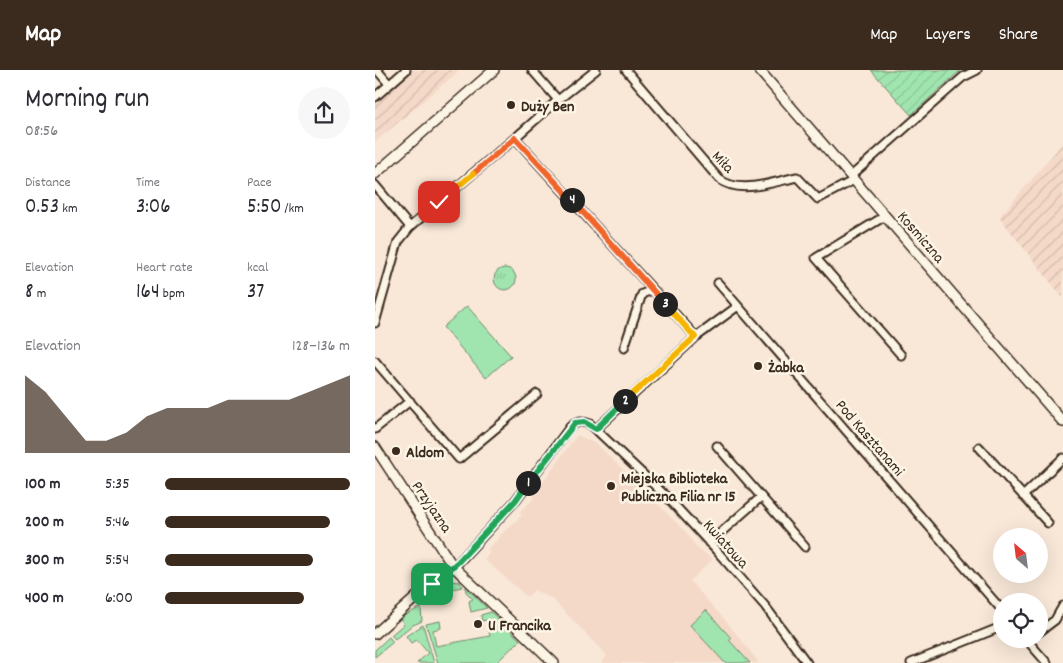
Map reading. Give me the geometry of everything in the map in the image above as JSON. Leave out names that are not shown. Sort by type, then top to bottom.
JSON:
[{"type":"street","points":[[377,70],[389,84]]},
{"type":"street","points":[[375,96],[406,70]]},
{"type":"street","points":[[375,174],[494,70]]},
{"type":"street","points":[[532,70],[558,100]]},
{"type":"street","points":[[375,323],[397,242],[410,227],[558,100],[596,70]]},
{"type":"street","name":"Miła","points":[[626,70],[719,179],[730,186],[743,187],[797,177],[818,200],[830,195],[853,178]]},
{"type":"street","name":"Kosmiczna","points":[[759,70],[1063,422]]},
{"type":"street","points":[[853,178],[963,77],[977,70]]},
{"type":"street","points":[[515,138],[695,337]]},
{"type":"street","points":[[375,185],[410,227]]},
{"type":"street","points":[[885,216],[816,258],[901,355]]},
{"type":"street","name":"Pod Kasztanami","points":[[719,284],[993,600]]},
{"type":"street","points":[[623,348],[642,294],[652,290]]},
{"type":"street","points":[[375,634],[458,562],[515,501],[570,427],[575,423],[584,422],[596,429],[695,337],[738,306]]},
{"type":"street","points":[[375,361],[459,459],[537,394]]},
{"type":"street","points":[[375,429],[410,401]]},
{"type":"street","name":"Kwiatowa","points":[[596,429],[669,499],[709,543],[765,606],[807,663]]},
{"type":"street","points":[[717,446],[805,547]]},
{"type":"street","name":"Przyjazna","points":[[375,447],[453,565],[554,663]]},
{"type":"street","points":[[979,447],[1048,523]]},
{"type":"street","points":[[1023,496],[1063,458]]},
{"type":"street","points":[[709,543],[761,497]]},
{"type":"street","points":[[1048,625],[1055,620],[1063,606]]},
{"type":"street","points":[[911,663],[993,630]]},
{"type":"street","points":[[1034,648],[1047,663]]},
{"type":"shaded area","points":[[413,70],[460,70],[375,142],[375,102]]},
{"type":"shaded area","points":[[1063,143],[1063,298],[999,217]]},
{"type":"shaded area","points":[[577,435],[598,445],[686,532],[697,548],[713,559],[690,581],[727,622],[758,663],[601,663],[607,656],[552,599],[534,590],[527,597],[484,559],[490,552],[487,549],[522,515],[519,512],[533,499],[536,491]]},
{"type":"green space","points":[[871,70],[961,70],[911,115]]},
{"type":"green space","points":[[505,268],[513,271],[516,279],[513,287],[505,290],[497,287],[494,279],[497,271]]},
{"type":"green space","points":[[467,306],[511,356],[486,378],[443,327]]},
{"type":"green space","points":[[450,581],[460,582],[462,587],[434,593]]},
{"type":"green space","points":[[465,587],[487,608],[471,612],[469,601],[473,599],[466,592]]},
{"type":"green space","points":[[421,607],[422,621],[411,626],[395,639],[391,635],[404,624],[400,618]]},
{"type":"green space","points":[[706,610],[750,663],[725,663],[690,625]]},
{"type":"green space","points":[[491,612],[520,640],[496,663],[438,663],[426,624],[440,621],[441,628],[433,630],[436,646],[490,636],[487,620],[482,621],[481,615]]},
{"type":"green space","points":[[423,625],[434,663],[417,663],[428,653],[417,640],[411,643],[406,636]]},
{"type":"green space","points":[[389,637],[393,642],[375,657],[375,650]]},
{"type":"place","name":"Duży Ben","points":[[511,105]]},
{"type":"place","name":"Żabka","points":[[758,366]]},
{"type":"place","name":"Aldom","points":[[396,451]]},
{"type":"place","name":"Miejska Biblioteka Publiczna Filia nr 15","points":[[611,486]]},
{"type":"place","name":"U Francika","points":[[478,624]]},
{"type":"route","points":[[432,584],[458,562],[515,501],[570,427],[575,423],[584,422],[596,429],[695,337],[515,138],[439,202]]}]
